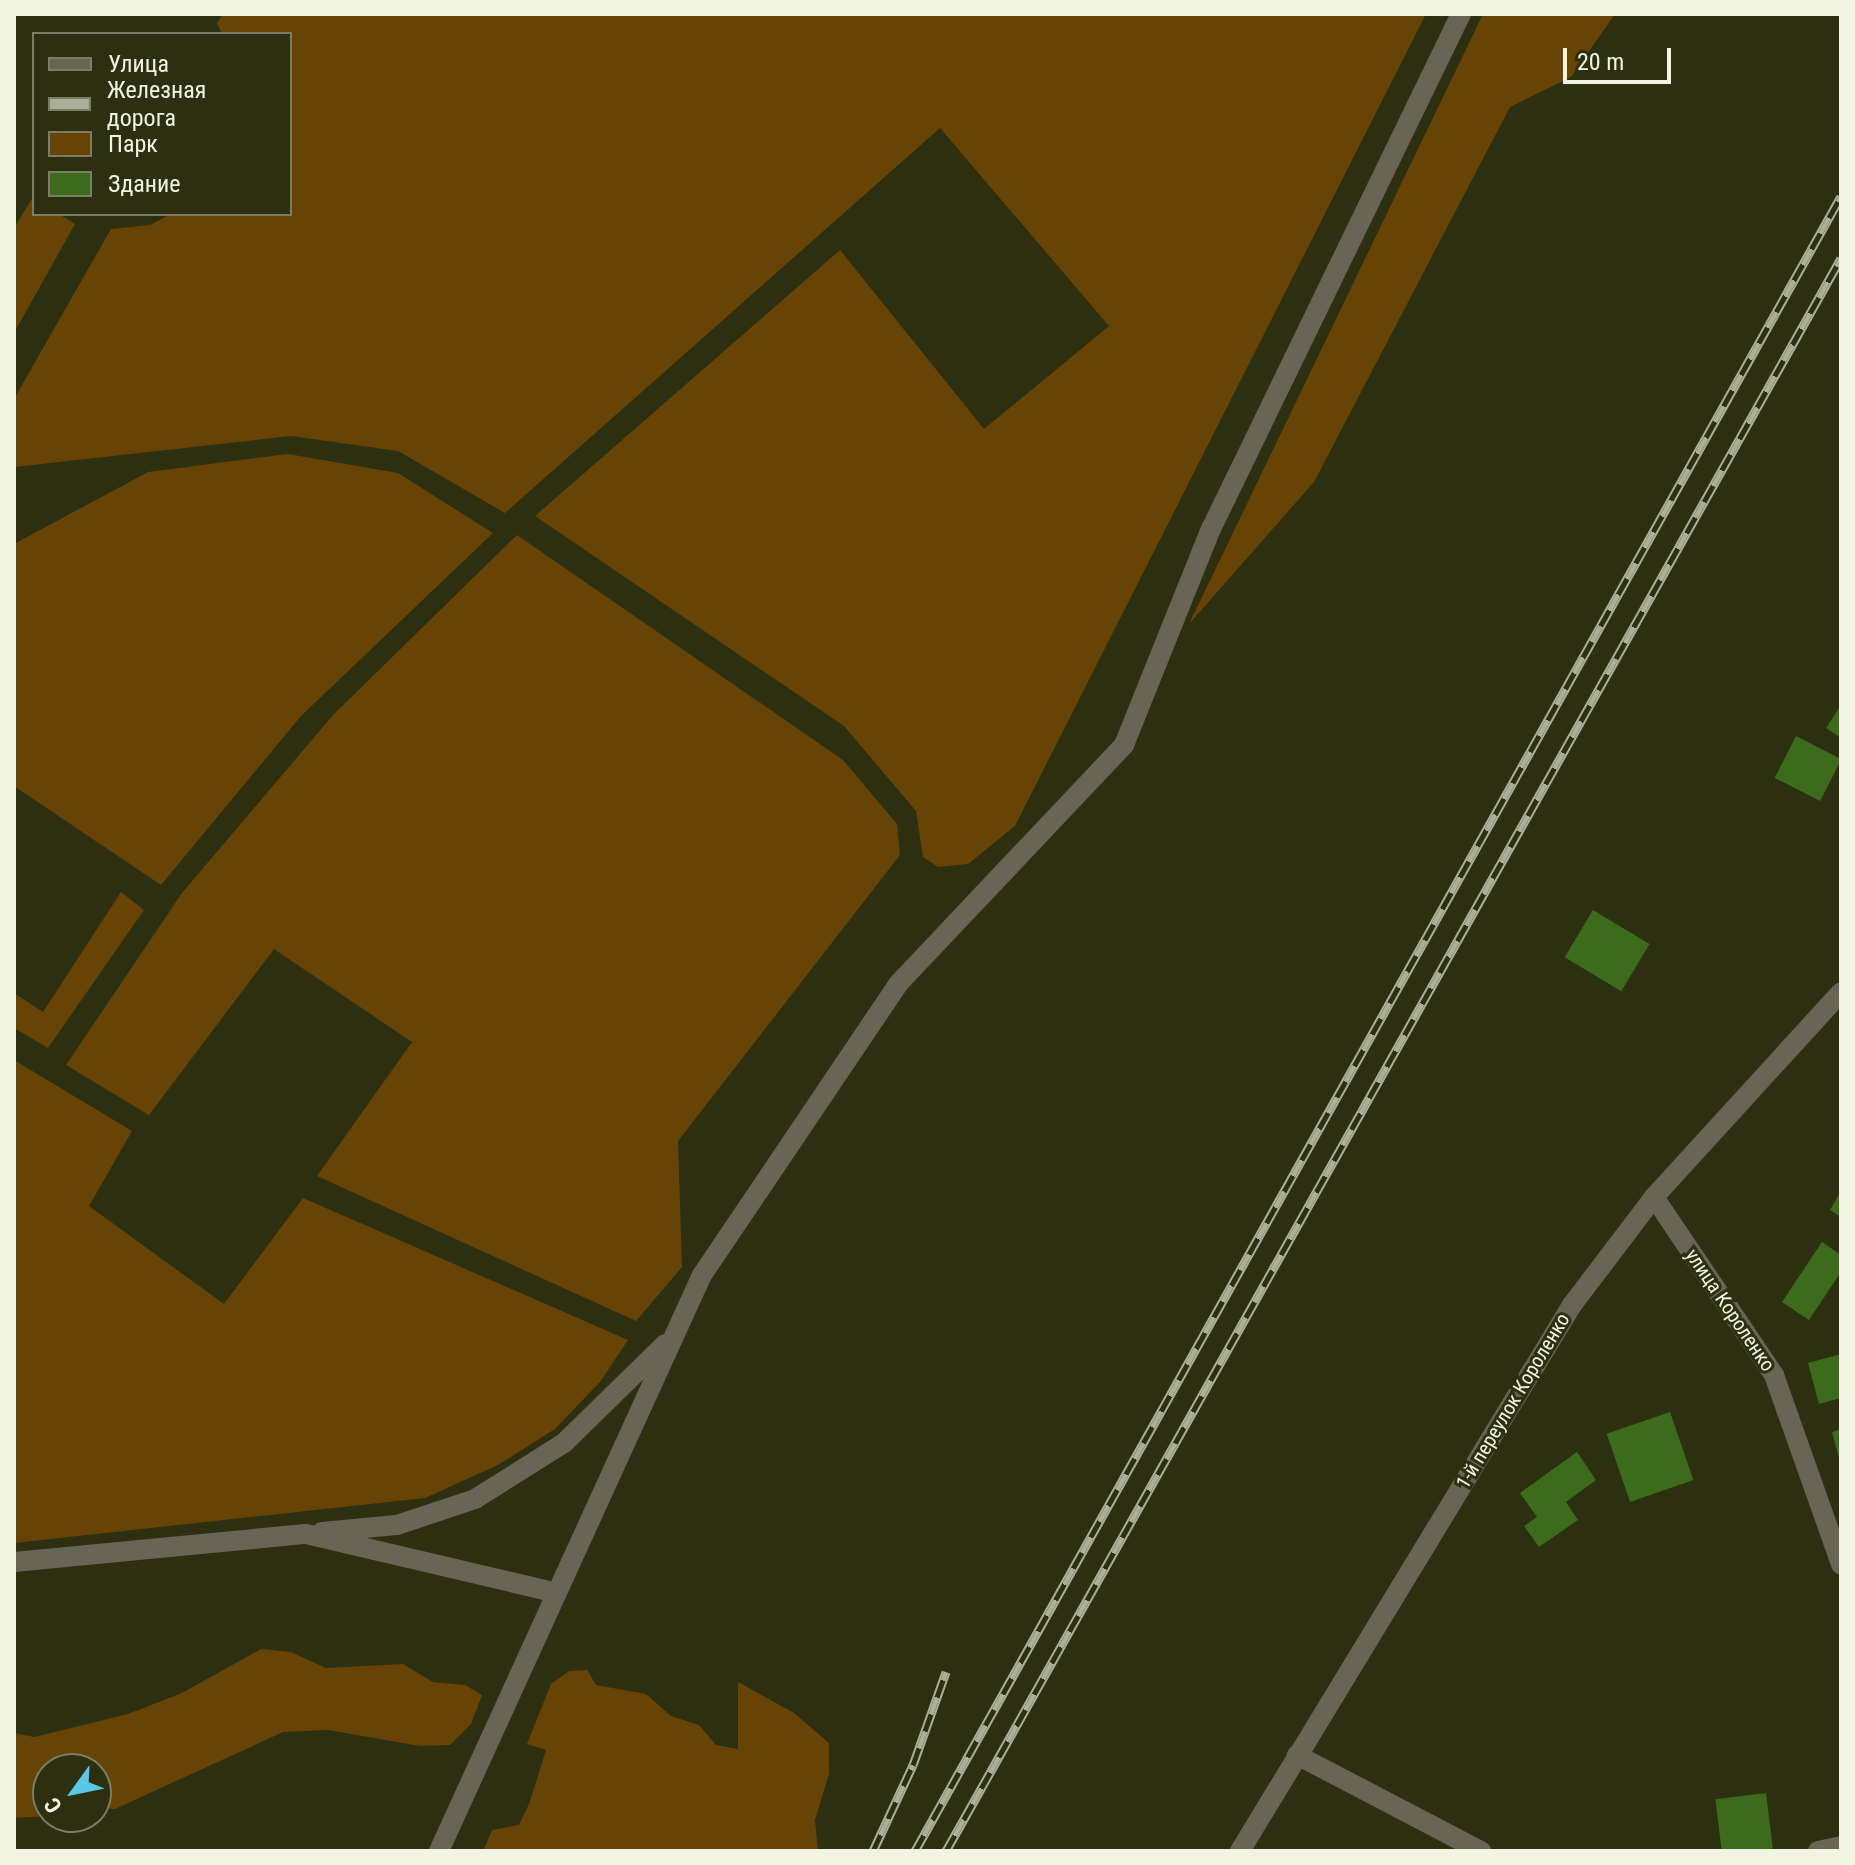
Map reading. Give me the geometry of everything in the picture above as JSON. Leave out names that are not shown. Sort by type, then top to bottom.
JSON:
[{"type":"street","points":[[439,1851],[554,1592],[702,1275],[899,983],[1124,745],[1211,529],[1461,14]]},
{"type":"street","name":"1-й переулок Короленко","points":[[1240,1851],[1572,1305],[1654,1197],[1841,992]]},
{"type":"street","name":"улица Короленко","points":[[1654,1197],[1774,1375],[1841,1564]]},
{"type":"street","points":[[14,1562],[397,1525],[475,1499],[564,1443],[673,1336]]},
{"type":"street","points":[[306,1534],[554,1592]]},
{"type":"street","points":[[1297,1755],[1481,1851]]},
{"type":"street","points":[[1818,1851],[1841,1846]]},
{"type":"green space","points":[[223,14],[1426,14],[1015,826],[968,864],[938,867],[923,857],[916,811],[844,726],[535,516],[840,250],[984,429],[1109,326],[940,128],[505,513],[398,451],[291,436],[14,467],[14,399],[111,229],[150,225],[167,216],[292,216],[292,32],[221,32],[217,23]]},
{"type":"green space","points":[[1483,14],[1615,14],[1571,77],[1510,107],[1314,482],[1189,624]]},
{"type":"green space","points":[[32,199],[32,216],[62,216],[75,224],[14,333],[14,228]]},
{"type":"green space","points":[[288,454],[398,473],[493,533],[301,716],[161,885],[14,786],[14,544],[148,472]]},
{"type":"green space","points":[[517,535],[843,760],[897,824],[900,855],[678,1141],[682,1267],[636,1321],[317,1176],[412,1042],[274,949],[149,1115],[66,1065],[182,893],[333,715]]},
{"type":"green space","points":[[121,892],[144,910],[48,1048],[14,1028],[14,993],[43,1012]]},
{"type":"green space","points":[[14,1060],[132,1131],[89,1206],[224,1304],[303,1198],[628,1340],[600,1382],[555,1429],[498,1465],[425,1498],[14,1543]]},
{"type":"green space","points":[[261,1649],[291,1652],[326,1668],[403,1664],[433,1682],[465,1685],[482,1695],[471,1724],[450,1745],[420,1746],[328,1730],[283,1732],[115,1809],[112,1809],[112,1753],[32,1753],[32,1817],[14,1818],[14,1733],[34,1737],[128,1714],[182,1693]]},
{"type":"green space","points":[[587,1670],[596,1685],[646,1694],[671,1716],[699,1725],[716,1745],[738,1749],[738,1682],[794,1713],[829,1743],[829,1774],[815,1820],[818,1851],[483,1851],[492,1830],[519,1825],[529,1804],[546,1750],[527,1744],[551,1684],[569,1671]]},
{"type":"building","points":[[1841,705],[1841,738],[1826,728]]},
{"type":"building","points":[[1796,736],[1841,759],[1820,801],[1775,778]]},
{"type":"building","points":[[1593,910],[1650,944],[1621,991],[1565,957]]},
{"type":"building","points":[[1841,1191],[1841,1217],[1830,1210]]},
{"type":"building","points":[[1822,1242],[1841,1255],[1841,1272],[1809,1320],[1782,1302]]},
{"type":"building","points":[[1841,1354],[1841,1398],[1819,1404],[1808,1363]]},
{"type":"building","points":[[1670,1412],[1693,1480],[1630,1502],[1607,1434]]},
{"type":"building","points":[[1841,1429],[1841,1462],[1840,1462],[1832,1432]]},
{"type":"building","points":[[1577,1452],[1596,1480],[1566,1502],[1578,1520],[1539,1547],[1524,1526],[1537,1517],[1520,1493]]},
{"type":"building","points":[[1766,1793],[1773,1849],[1722,1851],[1715,1799]]},
{"type":"railway","points":[[915,1851],[1841,196]]},
{"type":"railway","points":[[946,1851],[1841,258]]},
{"type":"railway","points":[[873,1851],[913,1765],[946,1672]]}]
